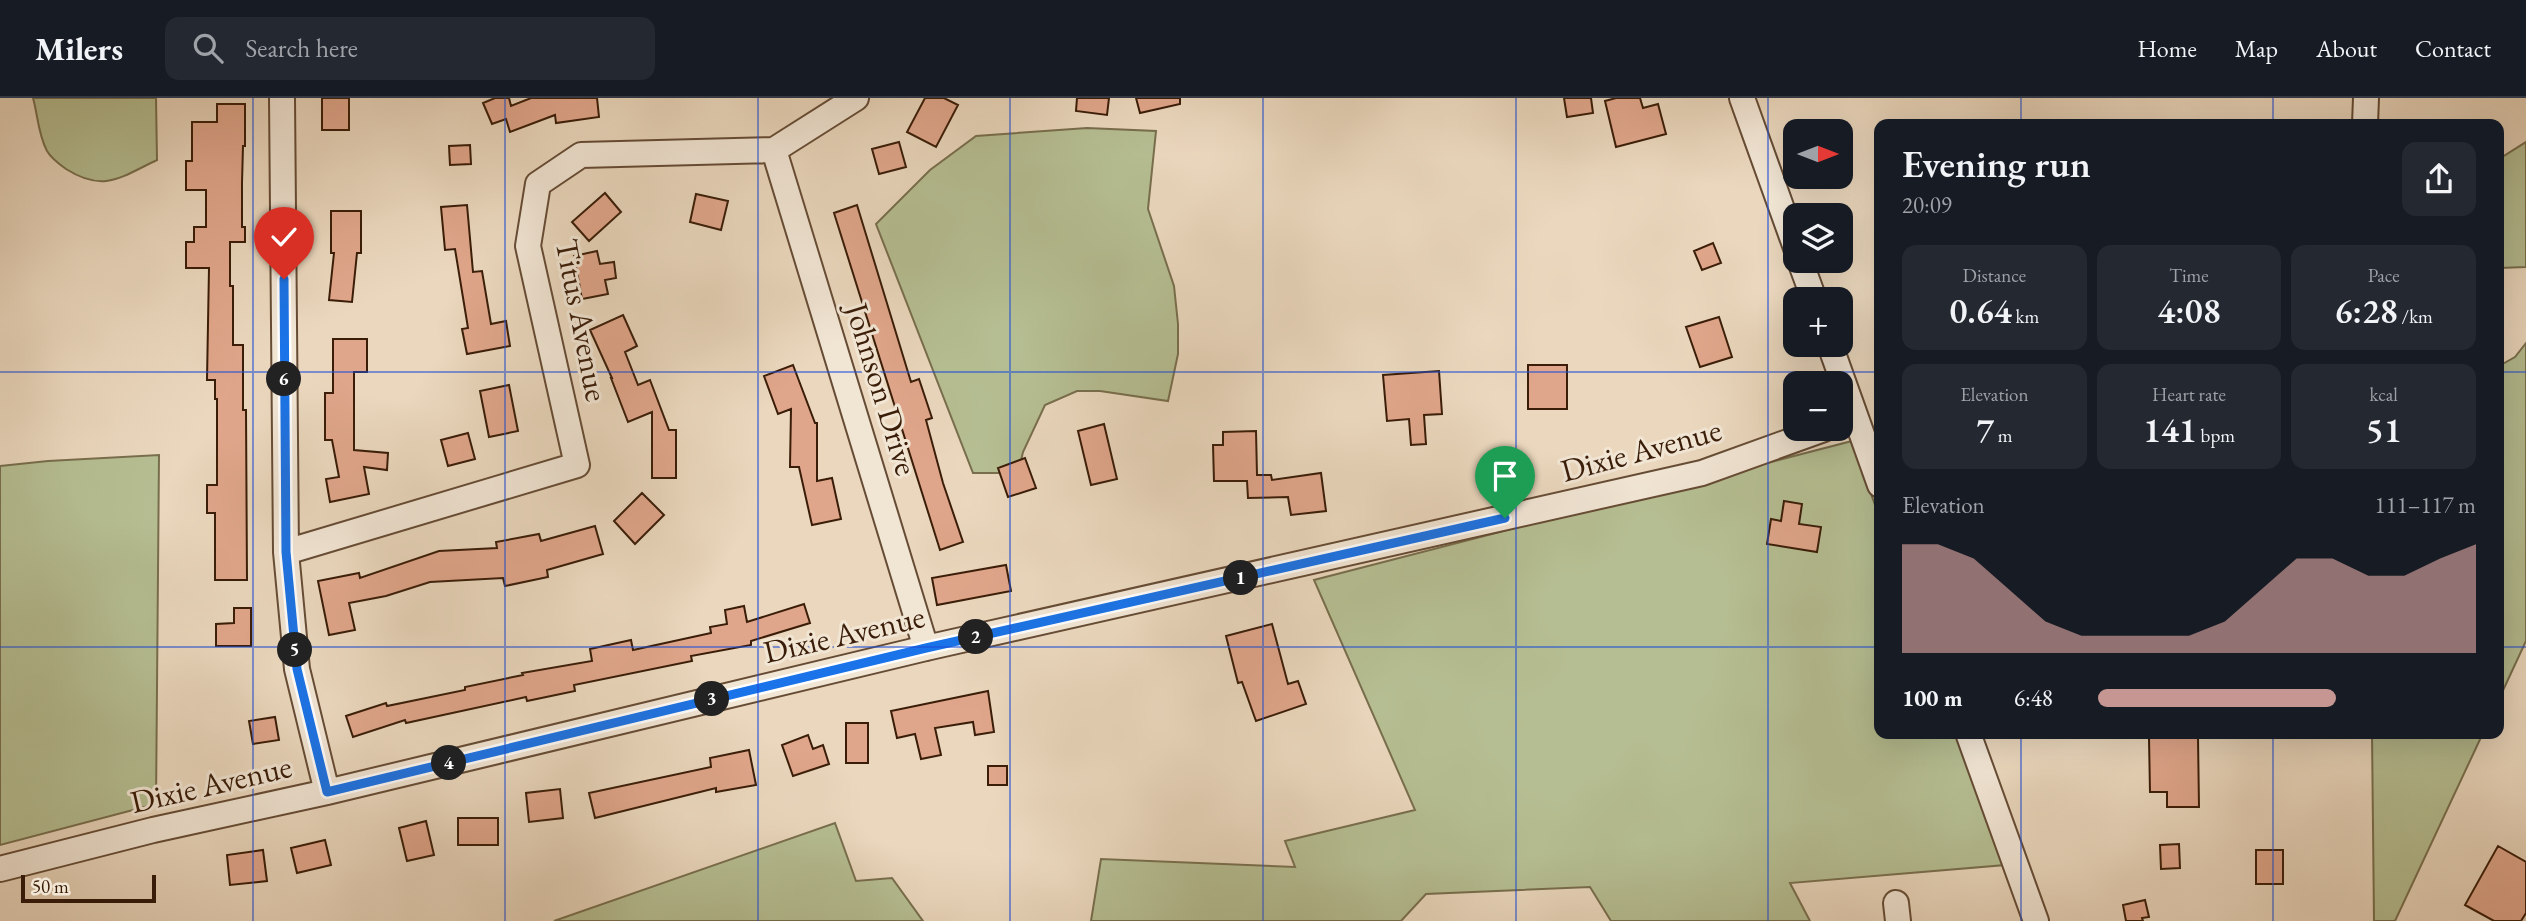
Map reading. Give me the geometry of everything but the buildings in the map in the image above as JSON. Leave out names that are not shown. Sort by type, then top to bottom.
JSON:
[{"type":"street","points":[[282,98],[286,552],[297,669],[327,792]]},
{"type":"street","points":[[774,150],[856,98]]},
{"type":"street","points":[[1742,98],[1783,212]]},
{"type":"street","points":[[2365,119],[2366,98]]},
{"type":"street","name":"Titus Avenue","points":[[286,552],[578,465],[528,246],[537,184],[581,155],[774,150]]},
{"type":"street","name":"Johnson Drive","points":[[774,150],[926,648]]},
{"type":"street","points":[[1853,430],[1874,473]]},
{"type":"street","name":"Dixie Avenue","points":[[0,869],[153,830],[327,792],[926,648],[1702,473],[1791,441]]},
{"type":"street","points":[[1970,739],[2036,921]]},
{"type":"green space","points":[[33,98],[156,98],[157,160],[112,180],[91,180],[79,176],[66,169],[47,151]]},
{"type":"green space","points":[[1087,128],[1156,131],[1148,209],[1174,286],[1178,324],[1178,354],[1168,401],[1100,391],[1077,391],[1045,405],[1023,452],[1018,473],[973,473],[876,224],[930,170],[976,136]]},
{"type":"green space","points":[[2526,142],[2526,267],[2504,268],[2504,156]]},
{"type":"green space","points":[[2526,343],[2526,641],[2504,688],[2504,363],[2515,357]]},
{"type":"green space","points":[[1852,441],[1874,502],[1874,739],[1959,739],[2005,865],[1790,883],[1810,921],[1611,921],[1590,887],[1426,894],[1401,921],[1091,921],[1101,859],[1295,867],[1285,841],[1415,810],[1314,580]]},
{"type":"green space","points":[[159,455],[156,804],[0,845],[0,466]]},
{"type":"green space","points":[[2372,739],[2480,739],[2395,921],[2374,921]]},
{"type":"green space","points":[[835,823],[856,881],[892,878],[923,921],[554,921]]},
{"type":"route","points":[[284,279],[286,552],[297,669],[327,792],[926,648],[1505,518]]}]
